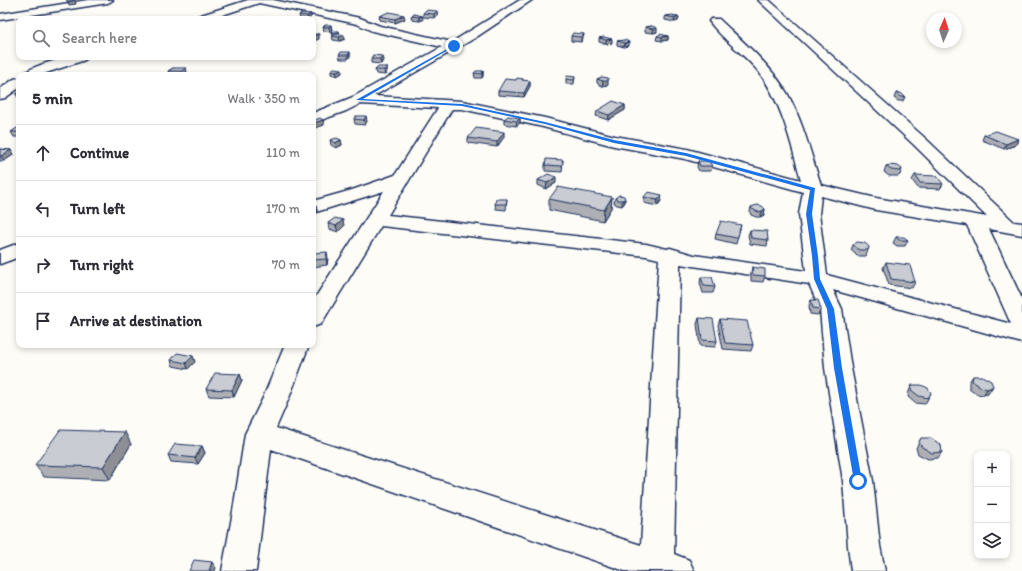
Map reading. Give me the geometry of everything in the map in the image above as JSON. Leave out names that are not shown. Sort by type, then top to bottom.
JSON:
[{"type":"street","points":[[0,17],[108,0]]},
{"type":"street","points":[[208,16],[258,0],[360,20],[376,29],[454,46]]},
{"type":"street","points":[[763,0],[1015,228]]},
{"type":"street","points":[[316,117],[358,100],[454,46],[520,1]]},
{"type":"street","points":[[715,20],[763,69],[780,94],[793,125],[813,189],[809,214],[817,279],[831,309],[838,368],[858,481],[864,546],[868,571]]},
{"type":"street","points":[[36,72],[72,60]]},
{"type":"street","points":[[0,95],[16,84]]},
{"type":"street","points":[[358,100],[462,105],[545,123],[614,141],[686,154],[813,189],[876,204],[1015,228]]},
{"type":"street","points":[[316,314],[447,105]]},
{"type":"street","points":[[316,206],[358,194],[402,178]]},
{"type":"street","points":[[375,219],[646,250],[670,254],[694,261],[817,279],[1022,335]]},
{"type":"street","points":[[975,221],[1022,323]]},
{"type":"street","points":[[0,259],[16,251]]},
{"type":"street","points":[[0,259],[16,253]]},
{"type":"street","points":[[259,434],[667,568],[670,254]]},
{"type":"street","points":[[239,571],[249,511],[259,434],[276,398],[296,348]]},
{"type":"building","points":[[426,10],[437,11],[434,14],[423,13]]},
{"type":"building","points":[[389,12],[404,15],[395,19],[379,16]]},
{"type":"building","points":[[302,13],[311,14],[307,16],[299,15]]},
{"type":"building","points":[[415,14],[422,16],[411,16]]},
{"type":"building","points":[[673,15],[679,17],[675,18],[665,16]]},
{"type":"building","points":[[325,25],[331,25],[329,27],[323,27]]},
{"type":"building","points":[[652,26],[657,28],[653,29],[645,27]]},
{"type":"building","points":[[333,31],[339,31],[337,34],[331,33]]},
{"type":"building","points":[[573,33],[584,34],[581,37],[571,36]]},
{"type":"building","points":[[337,34],[344,35],[339,37],[332,36]]},
{"type":"building","points":[[660,34],[668,36],[657,36]]},
{"type":"building","points":[[604,37],[612,39],[606,40],[599,38]]},
{"type":"building","points":[[625,40],[629,42],[625,43],[617,41]]},
{"type":"building","points":[[341,52],[350,52],[348,55],[339,55]]},
{"type":"building","points":[[373,55],[382,56],[380,59],[371,59]]},
{"type":"building","points":[[378,67],[387,67],[384,70],[375,70]]},
{"type":"building","points":[[173,68],[186,68],[182,71],[168,71]]},
{"type":"building","points":[[334,68],[342,69],[336,71],[331,70]]},
{"type":"building","points":[[476,71],[483,71],[482,74],[474,73]]},
{"type":"building","points":[[567,76],[575,77],[574,80],[566,79]]},
{"type":"building","points":[[602,77],[608,78],[608,81],[597,79]]},
{"type":"building","points":[[517,78],[530,81],[524,93],[498,91],[505,79],[516,80]]},
{"type":"building","points":[[896,93],[901,93],[905,97],[900,97]]},
{"type":"building","points":[[613,101],[625,105],[609,115],[597,111]]},
{"type":"building","points":[[356,116],[366,116],[364,120],[354,119]]},
{"type":"building","points":[[508,116],[520,118],[517,121],[504,119]]},
{"type":"building","points":[[320,118],[323,120],[316,122],[316,120]]},
{"type":"building","points":[[476,128],[504,132],[497,142],[468,138]]},
{"type":"building","points":[[996,131],[1018,139],[1006,144],[984,135]]},
{"type":"building","points":[[337,138],[341,140],[335,143],[330,140]]},
{"type":"building","points":[[0,149],[11,150],[0,156]]},
{"type":"building","points":[[546,159],[563,160],[562,166],[545,165]]},
{"type":"building","points":[[698,161],[709,161],[712,166],[700,166]]},
{"type":"building","points":[[886,166],[898,166],[902,169],[900,171],[891,170]]},
{"type":"building","points":[[548,174],[556,177],[547,183],[538,180]]},
{"type":"building","points":[[915,175],[937,176],[943,184],[920,183]]},
{"type":"building","points":[[558,187],[612,197],[604,210],[549,199]]},
{"type":"building","points":[[648,192],[662,195],[658,200],[644,197]]},
{"type":"building","points":[[619,195],[624,196],[625,199],[618,200],[615,198]]},
{"type":"building","points":[[496,199],[507,199],[506,204],[495,204]]},
{"type":"building","points":[[757,205],[762,206],[765,209],[758,212],[752,209],[751,207]]},
{"type":"building","points":[[335,218],[343,220],[336,226],[328,223]]},
{"type":"building","points":[[721,221],[741,225],[737,238],[716,234]]},
{"type":"building","points":[[750,230],[767,231],[768,240],[751,238]]},
{"type":"building","points":[[896,237],[904,237],[908,240],[899,240]]},
{"type":"building","points":[[857,242],[865,243],[869,247],[868,250],[859,250],[853,245]]},
{"type":"building","points":[[327,252],[326,259],[316,260],[316,253]]},
{"type":"building","points":[[886,262],[910,265],[915,282],[891,279]]},
{"type":"building","points":[[752,267],[765,269],[765,276],[753,275]]},
{"type":"building","points":[[701,277],[712,277],[715,287],[704,286]]},
{"type":"building","points":[[811,300],[818,300],[821,309],[813,308]]},
{"type":"building","points":[[699,318],[713,319],[717,341],[702,340]]},
{"type":"building","points":[[720,319],[747,321],[753,345],[725,343]]},
{"type":"building","points":[[177,353],[193,356],[186,363],[171,360]]},
{"type":"building","points":[[215,373],[240,374],[232,390],[206,389]]},
{"type":"building","points":[[973,376],[982,376],[991,381],[993,386],[987,389],[981,387],[972,381]]},
{"type":"building","points":[[912,385],[921,385],[928,388],[931,393],[928,398],[919,396],[911,390]]},
{"type":"building","points":[[60,430],[125,432],[103,467],[35,465]]},
{"type":"building","points":[[921,438],[931,438],[941,445],[942,452],[932,453],[922,447],[919,442]]},
{"type":"building","points":[[175,444],[202,446],[195,458],[168,455]]},
{"type":"building","points":[[194,560],[212,562],[209,571],[189,571]]},
{"type":"route","points":[[454,46],[358,100],[462,105],[545,123],[614,141],[686,154],[813,189],[809,214],[817,279],[831,309],[838,368],[858,481]]}]
